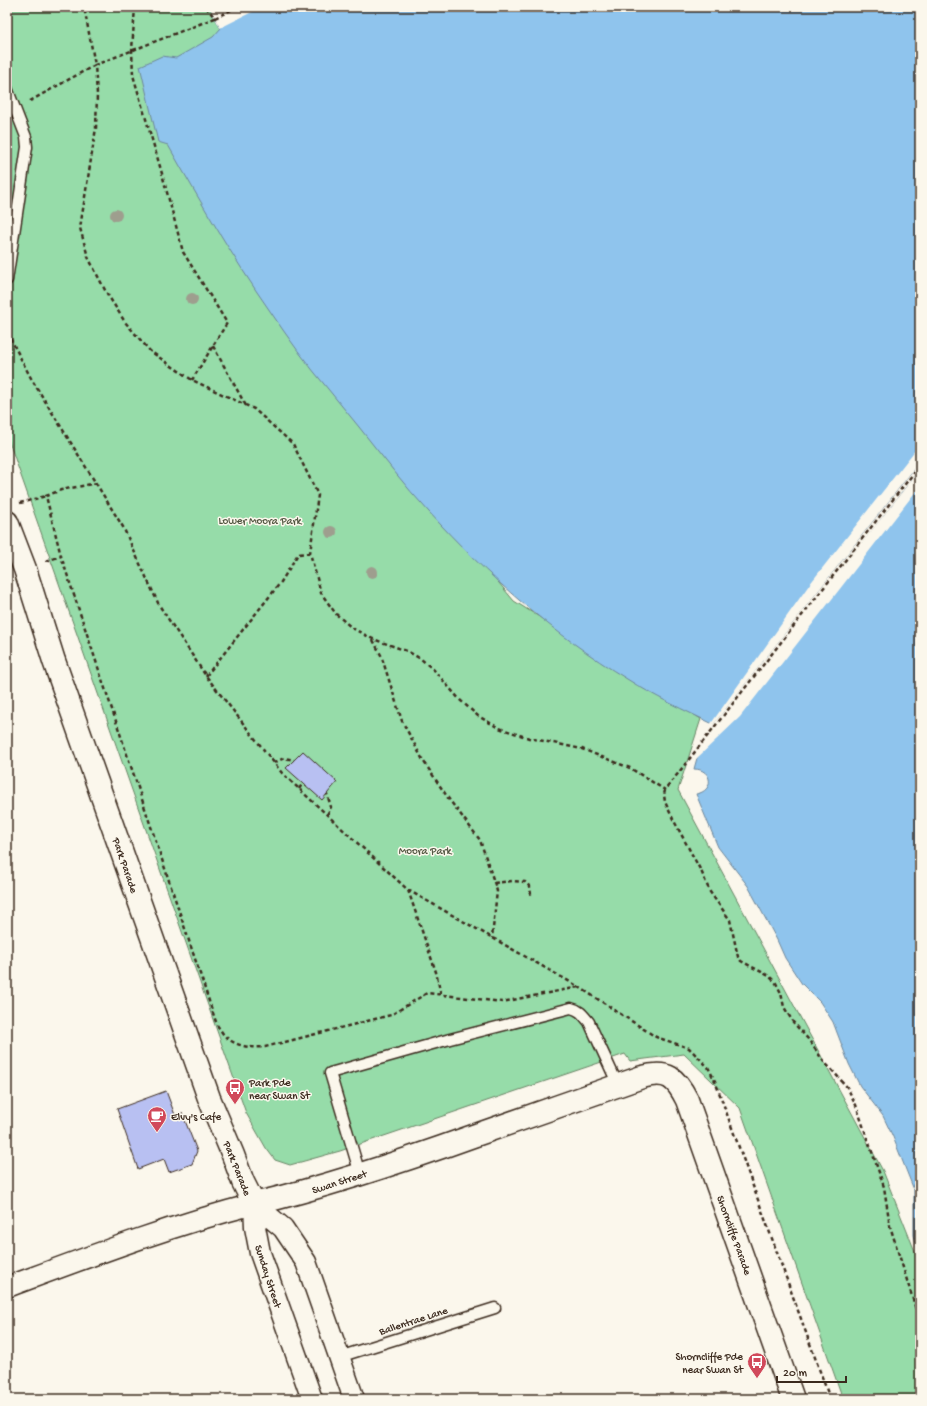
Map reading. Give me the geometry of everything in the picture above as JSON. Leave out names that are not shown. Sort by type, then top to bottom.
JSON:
[{"type":"street","name":"Park Parade","points":[[10,513],[25,569],[57,668],[209,1098],[243,1182],[254,1204]]},
{"type":"street","name":"Swan Street","points":[[7,1286],[145,1236],[224,1212],[302,1193],[649,1075],[656,1074],[669,1076]]},
{"type":"street","name":"Shorncliffe Parade","points":[[669,1076],[678,1084],[687,1100],[793,1399]]},
{"type":"street","points":[[254,1204],[283,1228],[306,1262],[354,1399]]},
{"type":"street","name":"Sunday Street","points":[[254,1204],[255,1227],[260,1253],[312,1399]]},
{"type":"lane","points":[[7,88],[26,137],[27,147],[7,280]]},
{"type":"lane","points":[[360,1174],[330,1073],[458,1037],[571,1008],[583,1014],[589,1022],[618,1085]]},
{"type":"lane","name":"Ballentrae Lane","points":[[339,1357],[495,1308]]},
{"type":"path","points":[[82,7],[85,12],[95,65],[97,94],[96,128],[80,228],[88,257],[106,292],[125,322],[150,351],[192,380],[254,410],[293,444],[318,495],[310,553],[321,593],[336,614],[352,628],[373,639],[407,651],[421,659],[434,670],[460,700],[478,716],[499,728],[529,738],[582,750],[602,757],[630,768],[665,790]]},
{"type":"path","points":[[135,7],[132,50],[133,75],[183,252],[227,323],[192,380]]},
{"type":"path","points":[[206,7],[215,18]]},
{"type":"path","points":[[16,109],[95,65],[215,18],[237,7]]},
{"type":"path","points":[[7,332],[32,380],[123,527],[159,605],[206,676],[282,773],[408,890],[579,987],[502,1002],[427,993],[390,1015],[265,1047],[254,1048],[241,1046],[226,1038],[218,1025],[61,556],[46,496]]},
{"type":"path","points":[[213,346],[247,406]]},
{"type":"path","points":[[920,465],[665,790],[664,795],[665,802],[673,819],[702,873],[710,892],[730,920],[738,957],[741,961],[769,976],[776,983],[781,993],[784,1007],[793,1022],[808,1039],[824,1062],[832,1069],[846,1087],[856,1105],[884,1187],[890,1226],[920,1322]]},
{"type":"path","points":[[10,513],[61,490],[97,483]]},
{"type":"path","points":[[206,676],[281,582],[298,554],[310,553]]},
{"type":"path","points":[[43,562],[61,556]]},
{"type":"path","points":[[373,639],[381,655],[402,721],[424,762],[448,798],[480,840],[497,891],[492,938]]},
{"type":"path","points":[[274,763],[284,758],[294,760]]},
{"type":"path","points":[[299,789],[303,783]]},
{"type":"path","points":[[327,815],[331,806],[328,794]]},
{"type":"path","points":[[494,883],[513,881],[525,882],[530,887],[531,895]]},
{"type":"path","points":[[408,890],[436,972],[441,995]]},
{"type":"green space","name":"Moora Park","points":[[7,7],[220,7],[348,402],[514,601],[701,719],[678,790],[883,1171],[920,1264],[920,1399],[843,1399],[740,1108],[684,1054],[630,1061],[625,1054],[340,1151],[290,1165],[275,1160],[266,1148],[246,1113],[7,436]]},
{"type":"water","points":[[920,7],[920,461],[713,724],[648,692],[600,662],[522,603],[474,559],[429,512],[393,470],[298,351],[256,291],[230,250],[168,145],[158,142],[140,66],[162,56],[176,58],[213,37],[221,28],[210,8]]},
{"type":"water","points":[[920,469],[920,1260],[914,1235],[914,1190],[893,1137],[883,1116],[860,1086],[849,1064],[833,1022],[820,1002],[802,984],[785,958],[748,886],[718,847],[696,794],[702,792],[709,785],[708,776],[705,772],[694,769],[697,758]]},
{"type":"pier","points":[[262,7],[220,28],[210,8]]},
{"type":"pier","points":[[920,444],[920,461],[712,726],[710,725],[809,585]]},
{"type":"pier","points":[[920,469],[920,486],[740,717],[694,761],[696,755]]},
{"type":"building","points":[[303,751],[337,782],[322,800],[286,768]]},
{"type":"building","name":"Elvy's Cafe","points":[[166,1091],[175,1115],[182,1113],[197,1151],[192,1164],[169,1172],[164,1159],[138,1169],[117,1109]]},
{"type":"place","name":"Park Pde near Swan St","points":[[235,1105]]},
{"type":"place","name":"Elvy's Cafe","points":[[157,1133]]},
{"type":"place","name":"Shorncliffe Pde near Swan St","points":[[757,1379]]},
{"type":"park label","name":"Lower Moora Park","points":[[260,520]]}]
